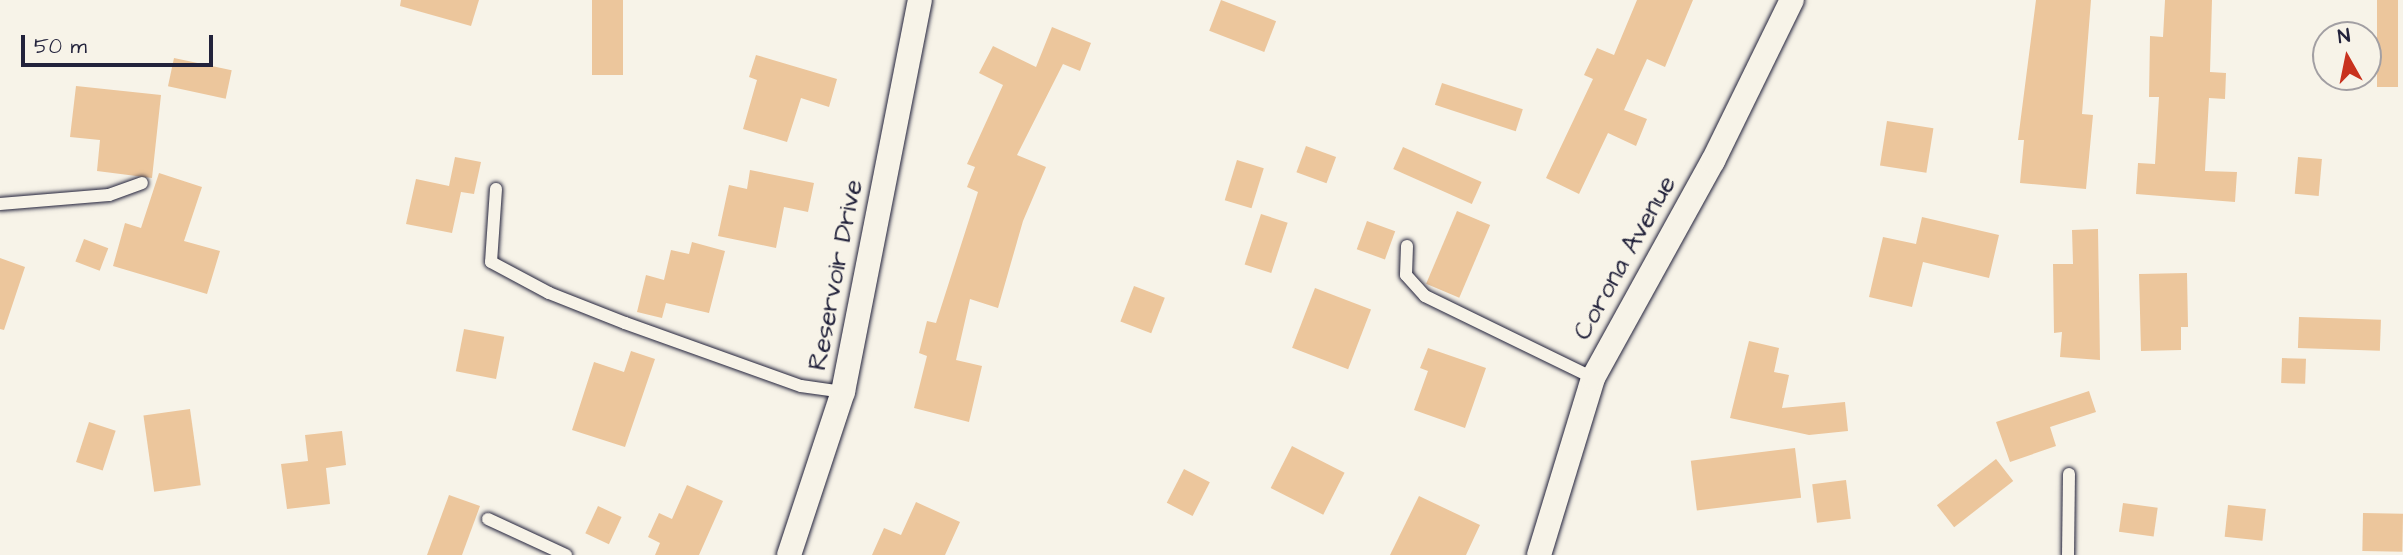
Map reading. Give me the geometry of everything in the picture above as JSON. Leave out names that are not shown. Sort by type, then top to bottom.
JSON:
[{"type":"street","name":"Reservoir Drive","points":[[789,555],[843,392],[920,0]]},
{"type":"street","name":"Corona Avenue","points":[[1539,555],[1593,378],[1713,161],[1792,0]]},
{"type":"lane","points":[[0,204],[109,195],[142,183]]},
{"type":"lane","points":[[496,189],[491,262],[549,293],[625,323],[801,386],[843,392]]},
{"type":"lane","points":[[1407,246],[1406,275],[1424,296],[1593,378]]},
{"type":"lane","points":[[2068,555],[2069,474]]},
{"type":"lane","points":[[488,519],[566,555]]},
{"type":"building","points":[[401,0],[479,0],[471,26],[400,6]]},
{"type":"building","points":[[592,0],[623,0],[623,75],[592,75]]},
{"type":"building","points":[[1221,0],[1276,21],[1264,52],[1209,31]]},
{"type":"building","points":[[1637,0],[1693,0],[1665,67],[1647,59],[1624,110],[1647,119],[1636,146],[1608,133],[1579,194],[1546,178],[1593,79],[1584,75],[1597,48],[1614,55]]},
{"type":"building","points":[[2036,0],[2091,0],[2082,114],[2093,115],[2086,189],[2020,183],[2024,140],[2018,140]]},
{"type":"building","points":[[2165,0],[2212,0],[2210,72],[2226,73],[2225,99],[2209,98],[2205,171],[2237,172],[2235,202],[2136,194],[2138,163],[2155,164],[2159,97],[2149,97],[2150,36],[2163,37]]},
{"type":"building","points":[[2377,0],[2398,0],[2398,87],[2382,87],[2382,21],[2377,21]]},
{"type":"building","points":[[1052,27],[1091,43],[1080,71],[1063,64],[1017,155],[1046,167],[1023,221],[998,308],[970,299],[956,360],[982,366],[969,422],[914,408],[927,356],[919,353],[927,321],[936,323],[978,192],[967,187],[975,167],[967,164],[1003,85],[979,73],[993,46],[1036,67]]},
{"type":"building","points":[[756,55],[837,79],[829,107],[801,98],[787,142],[743,129],[757,80],[749,77]]},
{"type":"building","points":[[174,58],[232,70],[226,99],[168,86]]},
{"type":"building","points":[[1442,83],[1523,109],[1516,131],[1435,105]]},
{"type":"building","points":[[76,86],[161,95],[152,178],[97,171],[100,140],[70,137]]},
{"type":"building","points":[[1887,121],[1933,128],[1926,173],[1880,165]]},
{"type":"building","points":[[1306,146],[1336,157],[1326,183],[1296,172]]},
{"type":"building","points":[[1403,147],[1482,182],[1472,204],[1393,169]]},
{"type":"building","points":[[455,157],[481,162],[474,194],[461,192],[452,233],[406,224],[416,179],[449,186]]},
{"type":"building","points":[[2298,157],[2322,159],[2319,196],[2295,194]]},
{"type":"building","points":[[1237,160],[1264,168],[1251,208],[1225,200]]},
{"type":"building","points":[[750,170],[814,183],[808,212],[784,207],[776,248],[718,236],[729,185],[747,189]]},
{"type":"building","points":[[159,173],[202,187],[184,241],[220,251],[207,294],[113,266],[125,223],[141,228]]},
{"type":"building","points":[[1457,211],[1490,225],[1459,298],[1426,284]]},
{"type":"building","points":[[1261,214],[1288,223],[1271,273],[1245,264]]},
{"type":"building","points":[[1922,217],[1999,235],[1989,278],[1923,262],[1912,307],[1869,297],[1883,237],[1916,244]]},
{"type":"building","points":[[1367,221],[1395,231],[1385,259],[1357,249]]},
{"type":"building","points":[[2098,229],[2100,360],[2060,357],[2062,332],[2054,333],[2053,264],[2073,264],[2072,230]]},
{"type":"building","points":[[84,239],[108,248],[100,271],[75,261]]},
{"type":"building","points":[[692,242],[725,251],[709,313],[666,303],[662,318],[637,312],[646,275],[664,280],[671,250],[689,254]]},
{"type":"building","points":[[0,258],[25,267],[4,330],[0,329]]},
{"type":"building","points":[[2187,273],[2188,327],[2181,327],[2181,350],[2141,351],[2139,274]]},
{"type":"building","points":[[1134,286],[1165,298],[1151,333],[1120,321]]},
{"type":"building","points":[[1315,288],[1371,310],[1348,369],[1292,348]]},
{"type":"building","points":[[2299,317],[2381,320],[2380,351],[2298,348]]},
{"type":"building","points":[[464,329],[504,337],[496,379],[456,371]]},
{"type":"building","points":[[1749,341],[1779,348],[1774,372],[1789,375],[1782,408],[1845,402],[1848,431],[1809,435],[1730,418]]},
{"type":"building","points":[[1428,348],[1486,368],[1465,428],[1414,410],[1428,371],[1420,368]]},
{"type":"building","points":[[631,351],[655,359],[625,447],[572,430],[594,362],[624,372]]},
{"type":"building","points":[[2282,358],[2306,359],[2305,384],[2281,383]]},
{"type":"building","points":[[2089,391],[2096,412],[2050,427],[2056,446],[2010,462],[1996,422]]},
{"type":"building","points":[[190,409],[201,485],[154,492],[143,416]]},
{"type":"building","points":[[89,422],[116,431],[103,471],[76,462]]},
{"type":"building","points":[[342,431],[346,465],[326,468],[330,504],[287,509],[281,464],[308,461],[305,435]]},
{"type":"building","points":[[1292,446],[1345,473],[1323,515],[1271,488]]},
{"type":"building","points":[[1795,448],[1801,498],[1697,510],[1691,461]]},
{"type":"building","points":[[1996,459],[2013,481],[1954,527],[1937,505]]},
{"type":"building","points":[[1184,469],[1210,482],[1193,516],[1167,503]]},
{"type":"building","points":[[1846,480],[1851,519],[1817,523],[1812,484]]},
{"type":"building","points":[[687,485],[723,501],[699,555],[655,555],[660,543],[648,537],[659,513],[672,519]]},
{"type":"building","points":[[449,495],[480,506],[462,555],[427,555]]},
{"type":"building","points":[[1419,496],[1480,525],[1466,555],[1390,555]]},
{"type":"building","points":[[916,502],[960,522],[945,555],[872,555],[884,528],[901,535]]},
{"type":"building","points":[[2123,503],[2158,508],[2154,537],[2119,532]]},
{"type":"building","points":[[2228,505],[2266,509],[2262,541],[2225,537]]},
{"type":"building","points":[[598,506],[622,517],[609,544],[585,533]]},
{"type":"building","points":[[2363,513],[2403,514],[2402,552],[2362,551]]}]
